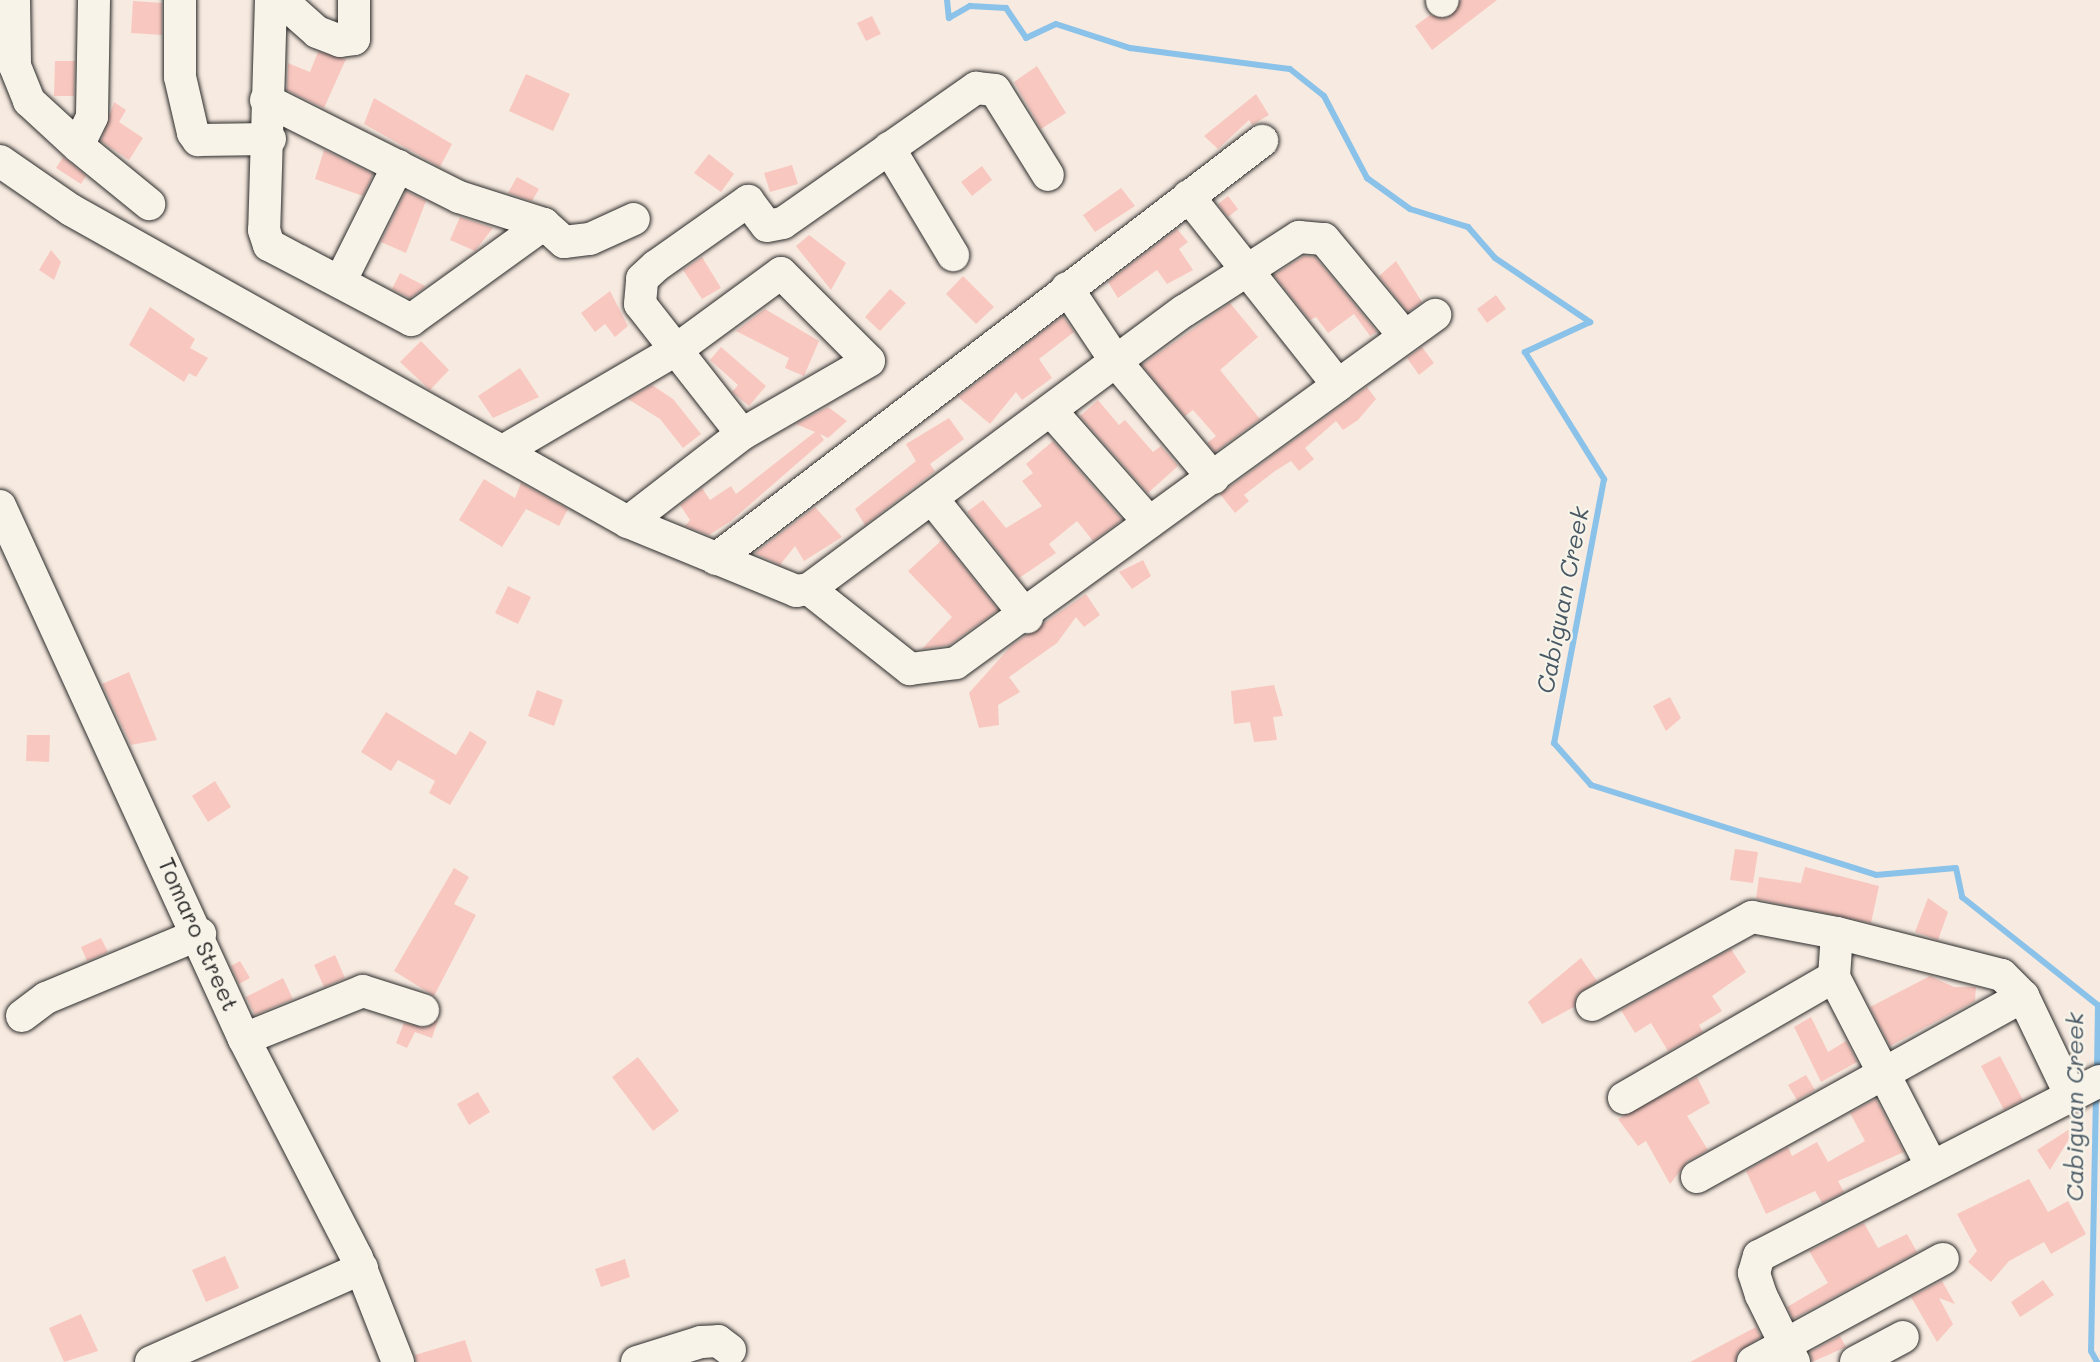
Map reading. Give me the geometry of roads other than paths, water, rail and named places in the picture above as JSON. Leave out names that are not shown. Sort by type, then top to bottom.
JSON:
[{"type":"street","points":[[14,0],[15,66],[29,101],[78,146],[149,204]]},
{"type":"street","points":[[78,146],[92,117],[94,0]]},
{"type":"street","points":[[180,0],[180,77],[193,133],[198,141],[270,139]]},
{"type":"street","points":[[271,0],[267,100],[270,139],[265,240],[340,282],[417,320],[544,224]]},
{"type":"street","points":[[281,0],[317,32],[340,41],[354,39],[354,0]]},
{"type":"street","points":[[742,434],[640,304],[642,279],[656,266],[748,201],[767,226],[783,223],[976,88],[995,90],[1048,175]]},
{"type":"street","points":[[267,100],[459,197],[544,224],[565,242],[578,243],[634,219]]},
{"type":"street","points":[[716,559],[1262,141]]},
{"type":"street","points":[[890,148],[953,255]]},
{"type":"street","points":[[0,161],[71,210],[628,522],[779,588],[809,589],[910,669],[943,668],[973,656],[1403,334],[1435,315]]},
{"type":"street","points":[[340,282],[398,166]]},
{"type":"street","points":[[1188,196],[1338,385]]},
{"type":"street","points":[[809,589],[934,501],[1117,363],[1300,237],[1318,235],[1403,334]]},
{"type":"street","points":[[503,451],[676,350],[781,273],[869,361],[742,434],[628,522]]},
{"type":"street","points":[[1067,288],[1117,363],[1213,478]]},
{"type":"street","points":[[1052,412],[1149,522]]},
{"type":"street","points":[[934,501],[1027,617]]},
{"type":"street","name":"Tomaro Street","points":[[0,506],[200,934],[244,1039],[362,1268],[398,1362]]},
{"type":"street","points":[[1592,1005],[1752,917],[1969,962],[2002,975],[2023,996],[2085,1087],[1759,1256],[1754,1273],[1789,1353]]},
{"type":"street","points":[[1837,933],[1834,977],[1931,1165]]},
{"type":"street","points":[[22,1016],[46,998],[200,934]]},
{"type":"street","points":[[1624,1098],[1834,977]]},
{"type":"street","points":[[244,1039],[363,991],[423,1010]]},
{"type":"street","points":[[1697,1177],[1887,1077],[2023,996]]},
{"type":"street","points":[[1753,1362],[1789,1353],[1943,1259]]},
{"type":"street","points":[[151,1362],[362,1268]]},
{"type":"street","points":[[1856,1362],[1903,1336]]},
{"type":"street","points":[[637,1362],[701,1342],[718,1342],[730,1350]]},
{"type":"waterway","name":"Cabiguan Creek","points":[[947,0],[949,18],[970,6],[1006,8],[1026,38],[1056,24],[1130,48],[1290,69],[1324,96],[1367,178],[1410,209],[1468,227],[1495,258],[1590,322],[1525,352],[1604,479],[1554,743],[1591,785],[1876,875],[1956,868],[1962,897],[2098,1005],[2097,1071]]},
{"type":"waterway","name":"Cabiguan Creek","points":[[2096,1093],[2091,1351],[2097,1362]]}]
